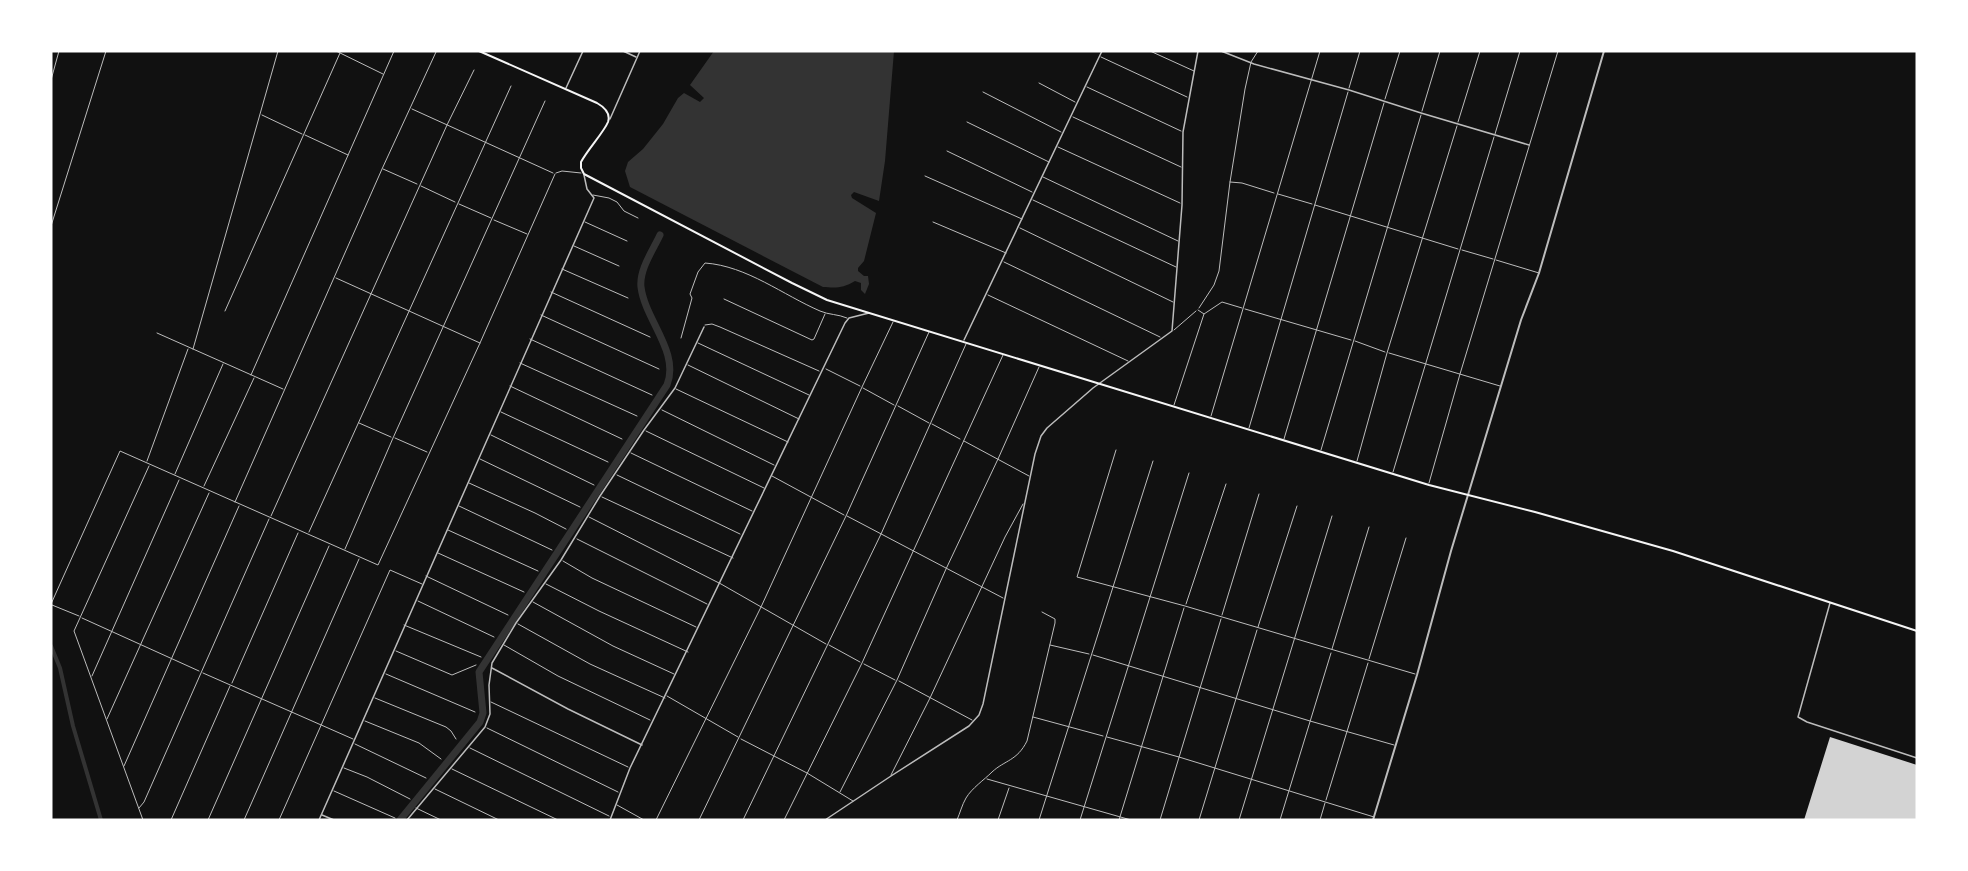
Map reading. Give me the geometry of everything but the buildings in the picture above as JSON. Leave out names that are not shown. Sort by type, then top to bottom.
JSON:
[{"type":"main road","points":[[479,51],[602,105],[607,111],[608,122],[581,162],[584,174],[817,296],[1392,474],[1673,551],[1917,631]]},
{"type":"street","points":[[565,89],[583,51]]},
{"type":"street","points":[[623,51],[637,57]]},
{"type":"street","points":[[608,122],[640,51]]},
{"type":"street","points":[[965,341],[1102,51]]},
{"type":"street","points":[[825,820],[969,726],[979,715],[1030,476],[1041,436],[1047,428],[1098,384],[1172,331],[1182,205],[1184,132],[1198,51]]},
{"type":"street","points":[[1221,51],[1421,114],[1529,145]]},
{"type":"street","points":[[1373,818],[1417,675],[1451,551],[1521,320],[1539,273],[1604,51]]},
{"type":"street","points":[[319,820],[594,198],[585,183],[584,174]]},
{"type":"street","points":[[610,819],[630,768],[849,318],[870,313]]},
{"type":"street","points":[[406,820],[485,727],[489,714],[491,667],[503,644],[561,560],[644,430],[675,388],[704,327]]},
{"type":"street","points":[[1830,602],[1798,717],[1917,758]]},
{"type":"street","points":[[491,667],[568,710],[642,746]]},
{"type":"street","points":[[322,815],[334,820]]},
{"type":"lane","points":[[51,80],[59,51]]},
{"type":"lane","points":[[51,226],[106,51]]},
{"type":"lane","points":[[193,349],[278,51]]},
{"type":"lane","points":[[336,51],[384,74]]},
{"type":"lane","points":[[251,375],[394,51]]},
{"type":"lane","points":[[1150,51],[1194,72]]},
{"type":"lane","points":[[1172,331],[1198,310],[1214,285],[1219,271],[1245,89],[1251,62],[1258,51]]},
{"type":"lane","points":[[1211,418],[1320,51]]},
{"type":"lane","points":[[1248,429],[1360,51]]},
{"type":"lane","points":[[1284,440],[1400,51]]},
{"type":"lane","points":[[1320,452],[1440,51]]},
{"type":"lane","points":[[1356,463],[1387,352],[1480,51]]},
{"type":"lane","points":[[1392,474],[1520,51]]},
{"type":"lane","points":[[1429,485],[1460,374],[1558,51]]},
{"type":"lane","points":[[235,502],[436,52]]},
{"type":"lane","points":[[225,311],[340,53]]},
{"type":"lane","points":[[1100,56],[1189,98]]},
{"type":"lane","points":[[139,808],[144,802],[419,185],[474,70]]},
{"type":"lane","points":[[1039,83],[1077,103]]},
{"type":"lane","points":[[308,534],[511,86]]},
{"type":"lane","points":[[1085,86],[1184,132]]},
{"type":"lane","points":[[983,92],[1063,133]]},
{"type":"lane","points":[[344,550],[545,101]]},
{"type":"lane","points":[[410,108],[555,174]]},
{"type":"lane","points":[[260,115],[348,155]]},
{"type":"lane","points":[[1071,116],[1183,168]]},
{"type":"lane","points":[[968,122],[1049,162]]},
{"type":"lane","points":[[1056,146],[1182,205]]},
{"type":"lane","points":[[947,151],[1034,193]]},
{"type":"lane","points":[[382,169],[528,235]]},
{"type":"lane","points":[[355,739],[141,646],[51,604],[120,451],[378,565],[555,174],[562,171],[584,174]]},
{"type":"lane","points":[[925,176],[1022,219]]},
{"type":"lane","points":[[1042,177],[1179,242]]},
{"type":"lane","points":[[1230,182],[1242,183],[1539,273]]},
{"type":"lane","points":[[591,195],[609,198],[617,202],[624,211],[638,218]]},
{"type":"lane","points":[[1031,199],[1177,268]]},
{"type":"lane","points":[[584,221],[627,241]]},
{"type":"lane","points":[[933,222],[1006,253]]},
{"type":"lane","points":[[1018,227],[1174,303]]},
{"type":"lane","points":[[573,245],[619,266]]},
{"type":"lane","points":[[1002,261],[1162,338]]},
{"type":"lane","points":[[681,338],[692,298],[690,294],[698,272],[705,263],[723,264],[825,313],[849,318]]},
{"type":"lane","points":[[562,269],[628,298]]},
{"type":"lane","points":[[334,277],[480,344]]},
{"type":"lane","points":[[551,292],[650,337]]},
{"type":"lane","points":[[986,294],[1129,362]]},
{"type":"lane","points":[[724,299],[812,340],[825,313]]},
{"type":"lane","points":[[1174,406],[1204,314],[1222,302],[1353,340],[1501,387]]},
{"type":"lane","points":[[1198,310],[1204,314]]},
{"type":"lane","points":[[541,315],[659,369]]},
{"type":"lane","points":[[656,820],[762,607],[894,320]]},
{"type":"lane","points":[[704,327],[705,324],[720,327],[822,372]]},
{"type":"lane","points":[[699,820],[846,516],[930,331]]},
{"type":"lane","points":[[157,333],[285,389]]},
{"type":"lane","points":[[530,339],[652,396]]},
{"type":"lane","points":[[743,820],[880,534],[965,341]]},
{"type":"lane","points":[[696,342],[811,396]]},
{"type":"lane","points":[[146,463],[188,347]]},
{"type":"lane","points":[[784,820],[862,663],[1004,353]]},
{"type":"lane","points":[[174,475],[223,363]]},
{"type":"lane","points":[[520,363],[637,416]]},
{"type":"lane","points":[[686,364],[799,419]]},
{"type":"lane","points":[[840,792],[897,680],[1039,365]]},
{"type":"lane","points":[[824,368],[1030,476]]},
{"type":"lane","points":[[203,488],[254,377]]},
{"type":"lane","points":[[510,386],[622,439]]},
{"type":"lane","points":[[675,388],[788,442]]},
{"type":"lane","points":[[660,410],[777,466]]},
{"type":"lane","points":[[499,411],[608,462]]},
{"type":"lane","points":[[358,422],[429,453]]},
{"type":"lane","points":[[644,430],[766,489]]},
{"type":"lane","points":[[489,435],[594,485]]},
{"type":"lane","points":[[1116,450],[1077,577],[1185,606],[1417,675]]},
{"type":"lane","points":[[630,452],[755,512]]},
{"type":"lane","points":[[478,458],[580,507]]},
{"type":"lane","points":[[1039,820],[1153,461]]},
{"type":"lane","points":[[143,820],[74,631],[149,464]]},
{"type":"lane","points":[[1080,820],[1189,473]]},
{"type":"lane","points":[[615,474],[744,536]]},
{"type":"lane","points":[[772,476],[1005,599]]},
{"type":"lane","points":[[91,677],[180,478]]},
{"type":"lane","points":[[468,482],[566,529]]},
{"type":"lane","points":[[1119,820],[1185,606],[1226,484]]},
{"type":"lane","points":[[107,720],[210,491]]},
{"type":"lane","points":[[1160,820],[1259,494]]},
{"type":"lane","points":[[600,496],[733,558]]},
{"type":"lane","points":[[891,776],[1005,537],[1026,499]]},
{"type":"lane","points":[[124,766],[240,504]]},
{"type":"lane","points":[[458,505],[552,550]]},
{"type":"lane","points":[[1199,820],[1297,506]]},
{"type":"lane","points":[[1239,820],[1332,516]]},
{"type":"lane","points":[[588,517],[721,584],[828,645],[974,721]]},
{"type":"lane","points":[[1280,820],[1369,527]]},
{"type":"lane","points":[[447,530],[538,571]]},
{"type":"lane","points":[[171,820],[299,531]]},
{"type":"lane","points":[[575,538],[710,605]]},
{"type":"lane","points":[[1320,820],[1406,538]]},
{"type":"lane","points":[[208,820],[330,544]]},
{"type":"lane","points":[[437,552],[524,592]]},
{"type":"lane","points":[[244,820],[360,557]]},
{"type":"lane","points":[[561,560],[592,578],[699,629]]},
{"type":"lane","points":[[279,820],[390,570],[422,584]]},
{"type":"lane","points":[[426,576],[508,615]]},
{"type":"lane","points":[[545,583],[688,652]]},
{"type":"lane","points":[[416,600],[494,637]]},
{"type":"lane","points":[[531,601],[613,646],[676,675]]},
{"type":"lane","points":[[957,820],[966,799],[985,778],[1023,749],[1027,741],[1055,619],[1042,612]]},
{"type":"lane","points":[[516,623],[590,664],[666,697],[707,718],[854,801]]},
{"type":"lane","points":[[404,625],[481,657]]},
{"type":"lane","points":[[503,644],[558,676],[654,722]]},
{"type":"lane","points":[[1050,645],[1164,676],[1396,745]]},
{"type":"lane","points":[[394,651],[452,675],[476,665]]},
{"type":"lane","points":[[384,674],[475,712]]},
{"type":"lane","points":[[374,697],[446,727],[456,739]]},
{"type":"lane","points":[[489,701],[630,768]]},
{"type":"lane","points":[[1033,717],[1142,746],[1326,801],[1373,818]]},
{"type":"lane","points":[[363,720],[419,743],[441,759]]},
{"type":"lane","points":[[485,727],[620,793]]},
{"type":"lane","points":[[353,743],[426,778]]},
{"type":"lane","points":[[468,747],[610,819]]},
{"type":"lane","points":[[342,767],[410,799]]},
{"type":"lane","points":[[450,768],[558,820]]},
{"type":"lane","points":[[985,778],[1131,820]]},
{"type":"lane","points":[[998,820],[1010,786]]},
{"type":"lane","points":[[433,788],[499,820]]},
{"type":"lane","points":[[332,790],[395,818]]},
{"type":"lane","points":[[617,805],[644,820]]},
{"type":"lane","points":[[416,808],[441,820]]},
{"type":"shaded area","points":[[714,51],[894,51],[885,161],[879,201],[854,192],[851,195],[852,198],[876,213],[864,261],[858,268],[864,276],[868,276],[869,284],[865,294],[861,290],[861,283],[855,281],[840,287],[823,287],[630,187],[625,171],[628,162],[643,149],[663,124],[678,98],[684,93],[700,102],[704,98],[690,85]]},
{"type":"waterway","points":[[400,820],[480,722],[483,713],[479,672],[667,385],[670,373],[666,348],[649,312],[641,287],[644,267],[660,235]]},
{"type":"waterway","points":[[51,646],[60,668],[73,726],[101,820]]}]
